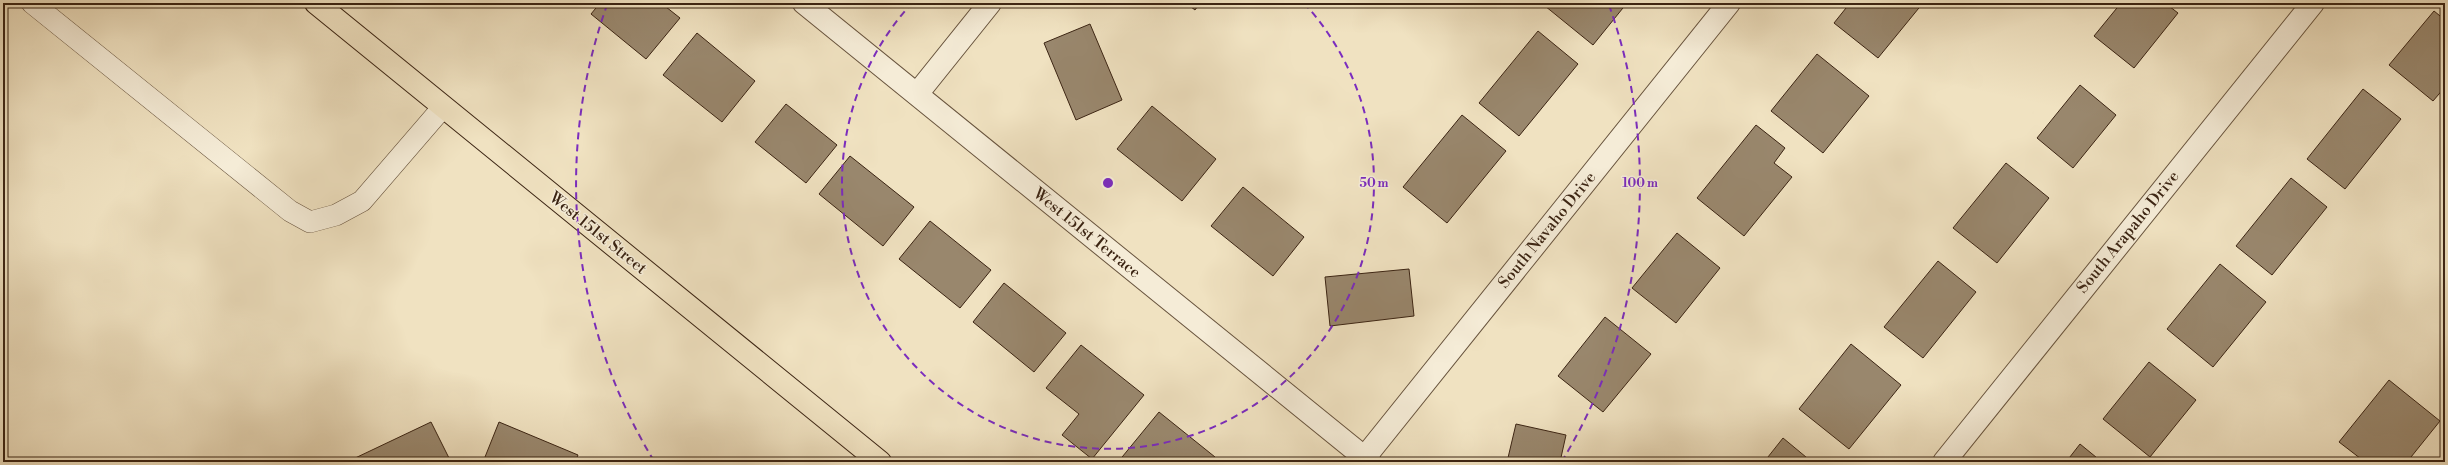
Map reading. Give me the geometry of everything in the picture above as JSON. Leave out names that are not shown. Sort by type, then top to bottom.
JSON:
[{"type":"main road","name":"West 151st Street","points":[[316,3],[880,462]]},
{"type":"street","name":"West 151st Terrace","points":[[804,3],[1367,460]]},
{"type":"street","points":[[917,94],[990,3]]},
{"type":"street","name":"South Navaho Drive","points":[[1367,460],[1729,3]]},
{"type":"street","name":"South Arapaho Drive","points":[[1944,462],[2313,3]]},
{"type":"lane","points":[[32,3],[290,211],[310,222],[336,216],[362,201],[443,107]]},
{"type":"building","points":[[600,3],[661,3],[680,18],[646,59],[591,14]]},
{"type":"building","points":[[1186,3],[1200,3],[1195,10]]},
{"type":"building","points":[[1548,3],[1627,3],[1593,45],[1545,6]]},
{"type":"building","points":[[1850,3],[1923,3],[1878,58],[1834,23]]},
{"type":"building","points":[[2121,3],[2165,3],[2178,13],[2134,68],[2094,36]]},
{"type":"building","points":[[2434,11],[2445,20],[2445,87],[2433,101],[2389,65]]},
{"type":"building","points":[[1090,24],[1122,100],[1076,120],[1044,43]]},
{"type":"building","points":[[1538,31],[1578,64],[1519,136],[1479,103]]},
{"type":"building","points":[[697,33],[755,81],[722,122],[663,75]]},
{"type":"building","points":[[1817,54],[1869,96],[1823,153],[1771,111]]},
{"type":"building","points":[[2080,85],[2116,115],[2073,168],[2037,138]]},
{"type":"building","points":[[2363,89],[2401,119],[2345,189],[2307,159]]},
{"type":"building","points":[[786,104],[837,145],[806,183],[755,142]]},
{"type":"building","points":[[1152,106],[1216,159],[1182,201],[1117,149]]},
{"type":"building","points":[[1462,115],[1506,151],[1447,223],[1403,187]]},
{"type":"building","points":[[1756,125],[1785,148],[1774,163],[1792,177],[1744,236],[1697,198]]},
{"type":"building","points":[[850,156],[914,207],[883,246],[819,194]]},
{"type":"building","points":[[2006,163],[2049,198],[1997,263],[1953,228]]},
{"type":"building","points":[[2291,178],[2327,207],[2272,275],[2236,246]]},
{"type":"building","points":[[1243,187],[1304,237],[1273,276],[1211,226]]},
{"type":"building","points":[[930,221],[991,270],[960,308],[899,259]]},
{"type":"building","points":[[1677,233],[1720,268],[1676,323],[1632,288]]},
{"type":"building","points":[[1938,261],[1976,292],[1923,358],[1884,327]]},
{"type":"building","points":[[2220,264],[2266,302],[2213,367],[2167,329]]},
{"type":"building","points":[[1409,269],[1414,316],[1330,326],[1325,277]]},
{"type":"building","points":[[1004,283],[1066,333],[1034,372],[973,322]]},
{"type":"building","points":[[1605,317],[1651,354],[1603,412],[1558,376]]},
{"type":"building","points":[[1851,344],[1901,385],[1849,449],[1799,409]]},
{"type":"building","points":[[1081,345],[1144,395],[1092,459],[1062,435],[1079,414],[1046,388]]},
{"type":"building","points":[[2149,362],[2196,400],[2150,457],[2103,419]]},
{"type":"building","points":[[2389,380],[2440,421],[2407,462],[2365,462],[2339,442]]},
{"type":"building","points":[[1159,412],[1215,457],[1211,462],[1118,462]]},
{"type":"building","points":[[431,422],[451,462],[352,462],[351,460]]},
{"type":"building","points":[[499,422],[578,455],[575,462],[483,462]]},
{"type":"building","points":[[1516,424],[1566,435],[1560,462],[1507,462]]},
{"type":"building","points":[[1783,438],[1812,462],[1764,462]]},
{"type":"building","points":[[2080,444],[2102,462],[2066,462]]}]
